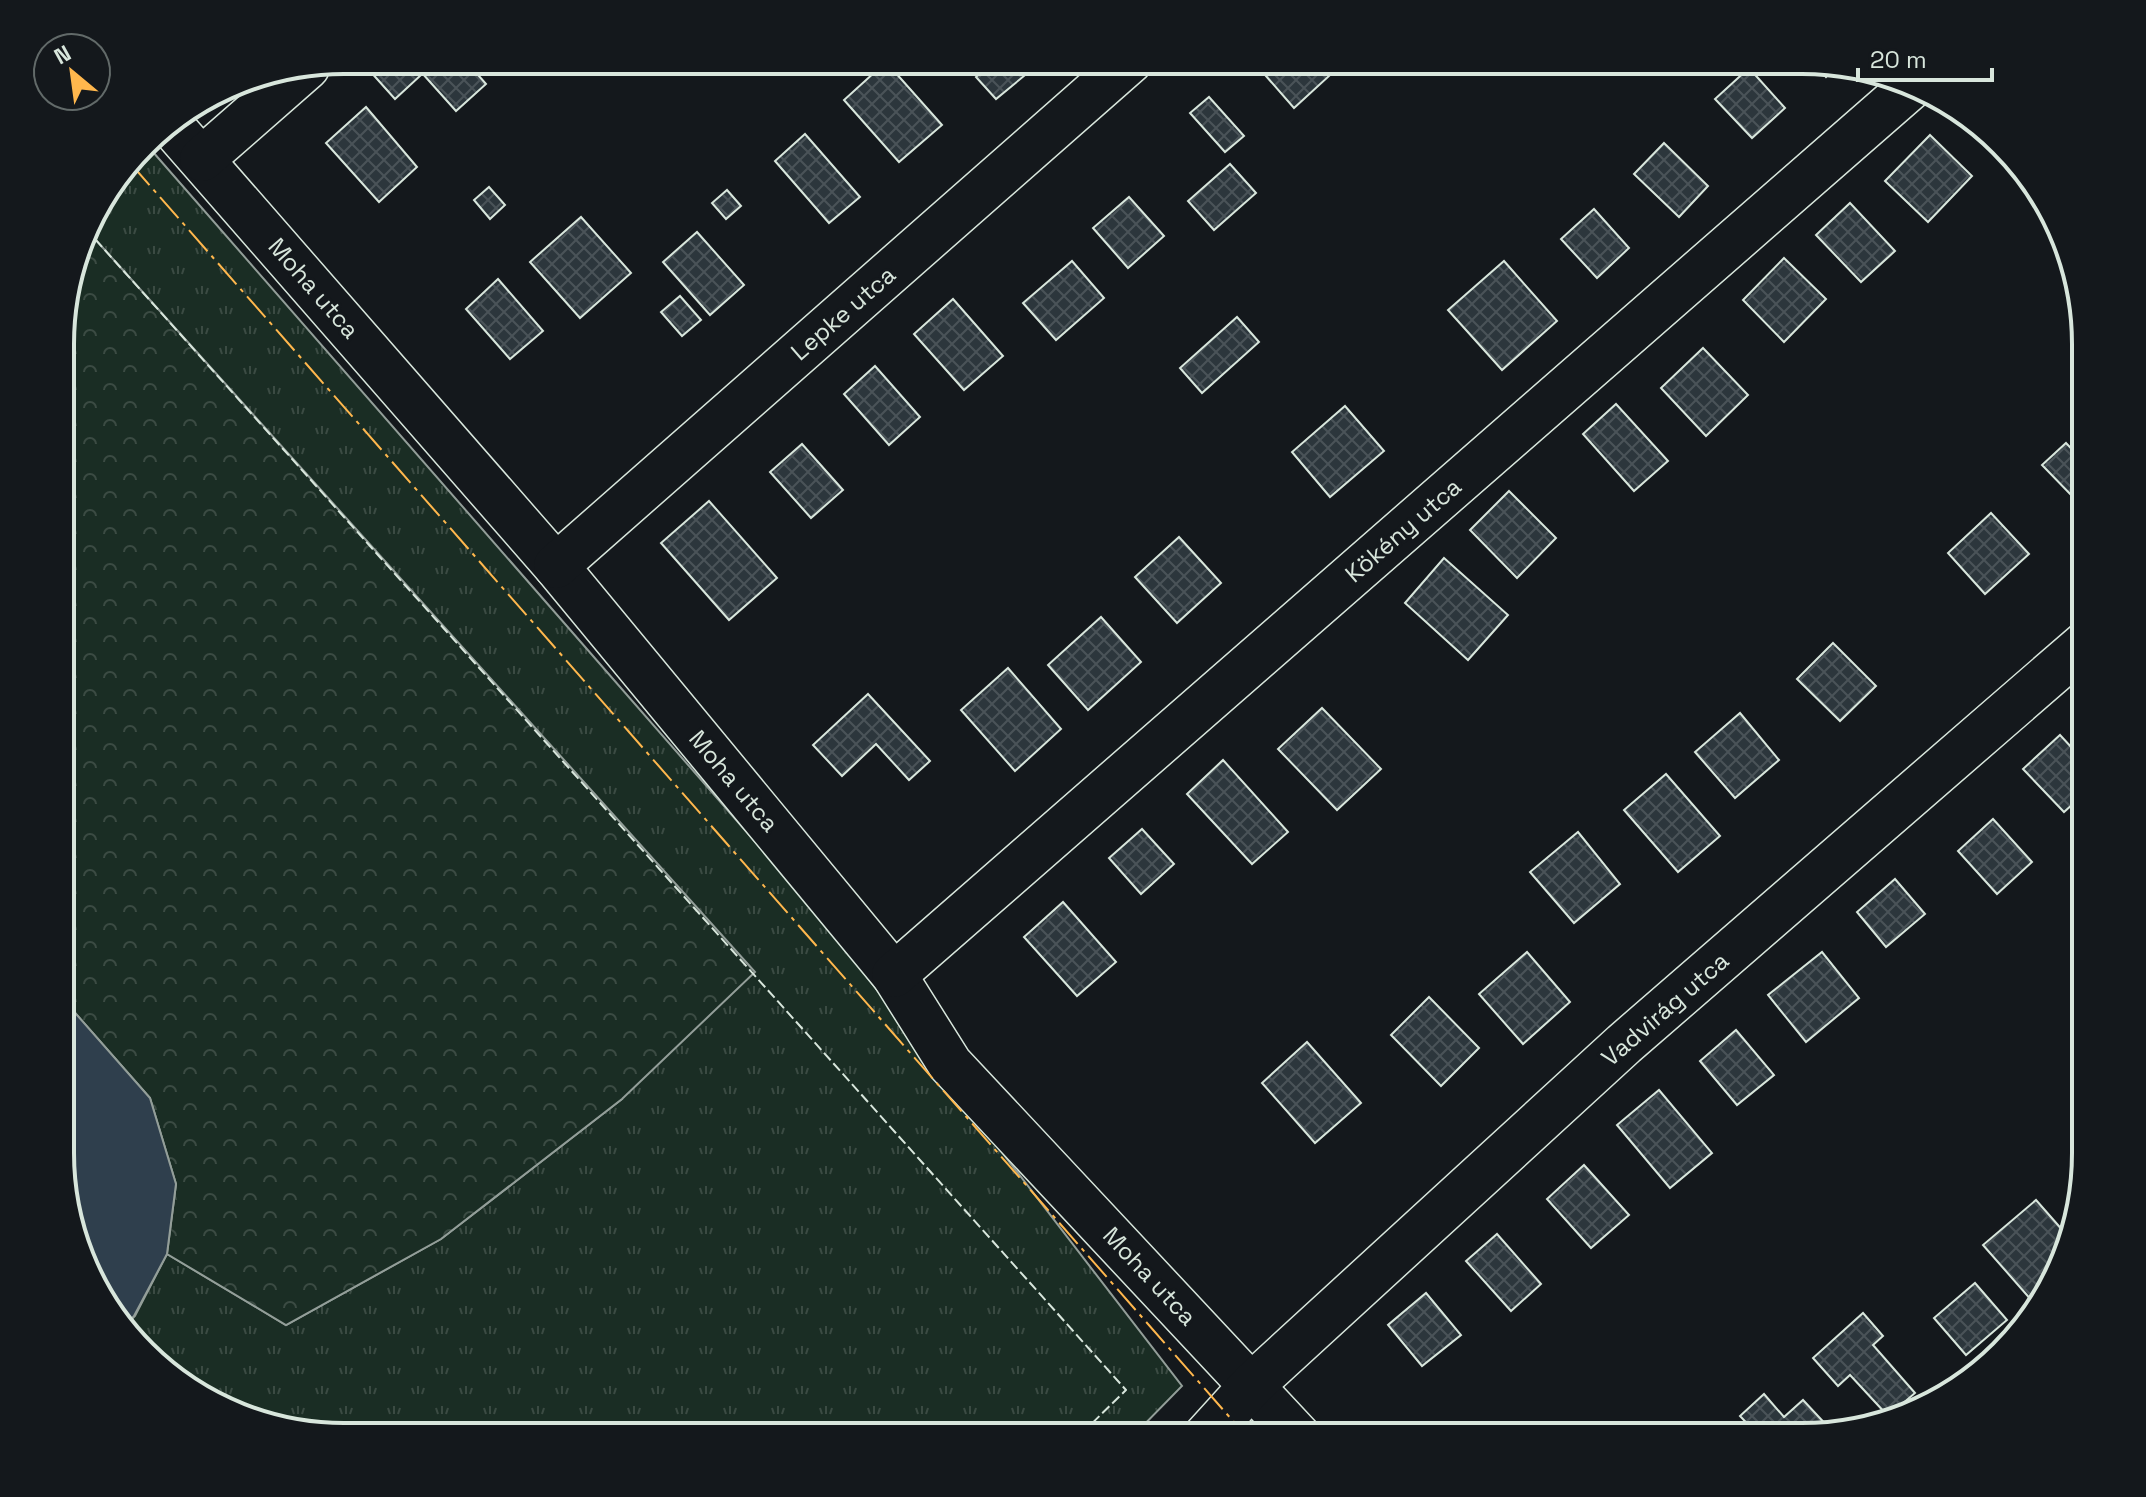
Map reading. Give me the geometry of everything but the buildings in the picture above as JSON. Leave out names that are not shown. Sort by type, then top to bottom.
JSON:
[{"type":"street","name":"Lepke utca","points":[[556,566],[1114,75]]},
{"type":"street","points":[[202,159],[294,79]]},
{"type":"street","name":"Kökény utca","points":[[894,975],[1903,94]]},
{"type":"street","name":"Moha utca","points":[[177,132],[556,566],[894,975],[950,1064],[1287,1423]]},
{"type":"street","name":"Vadvirág utca","points":[[1218,1423],[1253,1384],[1624,1044],[2071,656]]},
{"type":"green space","points":[[154,153],[820,916],[1182,1386],[1146,1423],[309,1421],[274,1414],[209,1387],[166,1356],[132,1319],[167,1254],[286,1325],[441,1239],[622,1099],[94,243],[119,194]]},
{"type":"green space","points":[[96,240],[755,972],[622,1099],[441,1239],[286,1325],[167,1254],[176,1184],[150,1098],[75,1013],[74,344],[76,309],[83,274]]},
{"type":"water","points":[[75,1013],[150,1098],[176,1184],[167,1254],[131,1319],[119,1303],[102,1273],[79,1206],[75,1171]]},
{"type":"fence","points":[[96,240],[1126,1390],[1093,1423]]},
{"type":"power","points":[[137,171],[1234,1423]]}]
